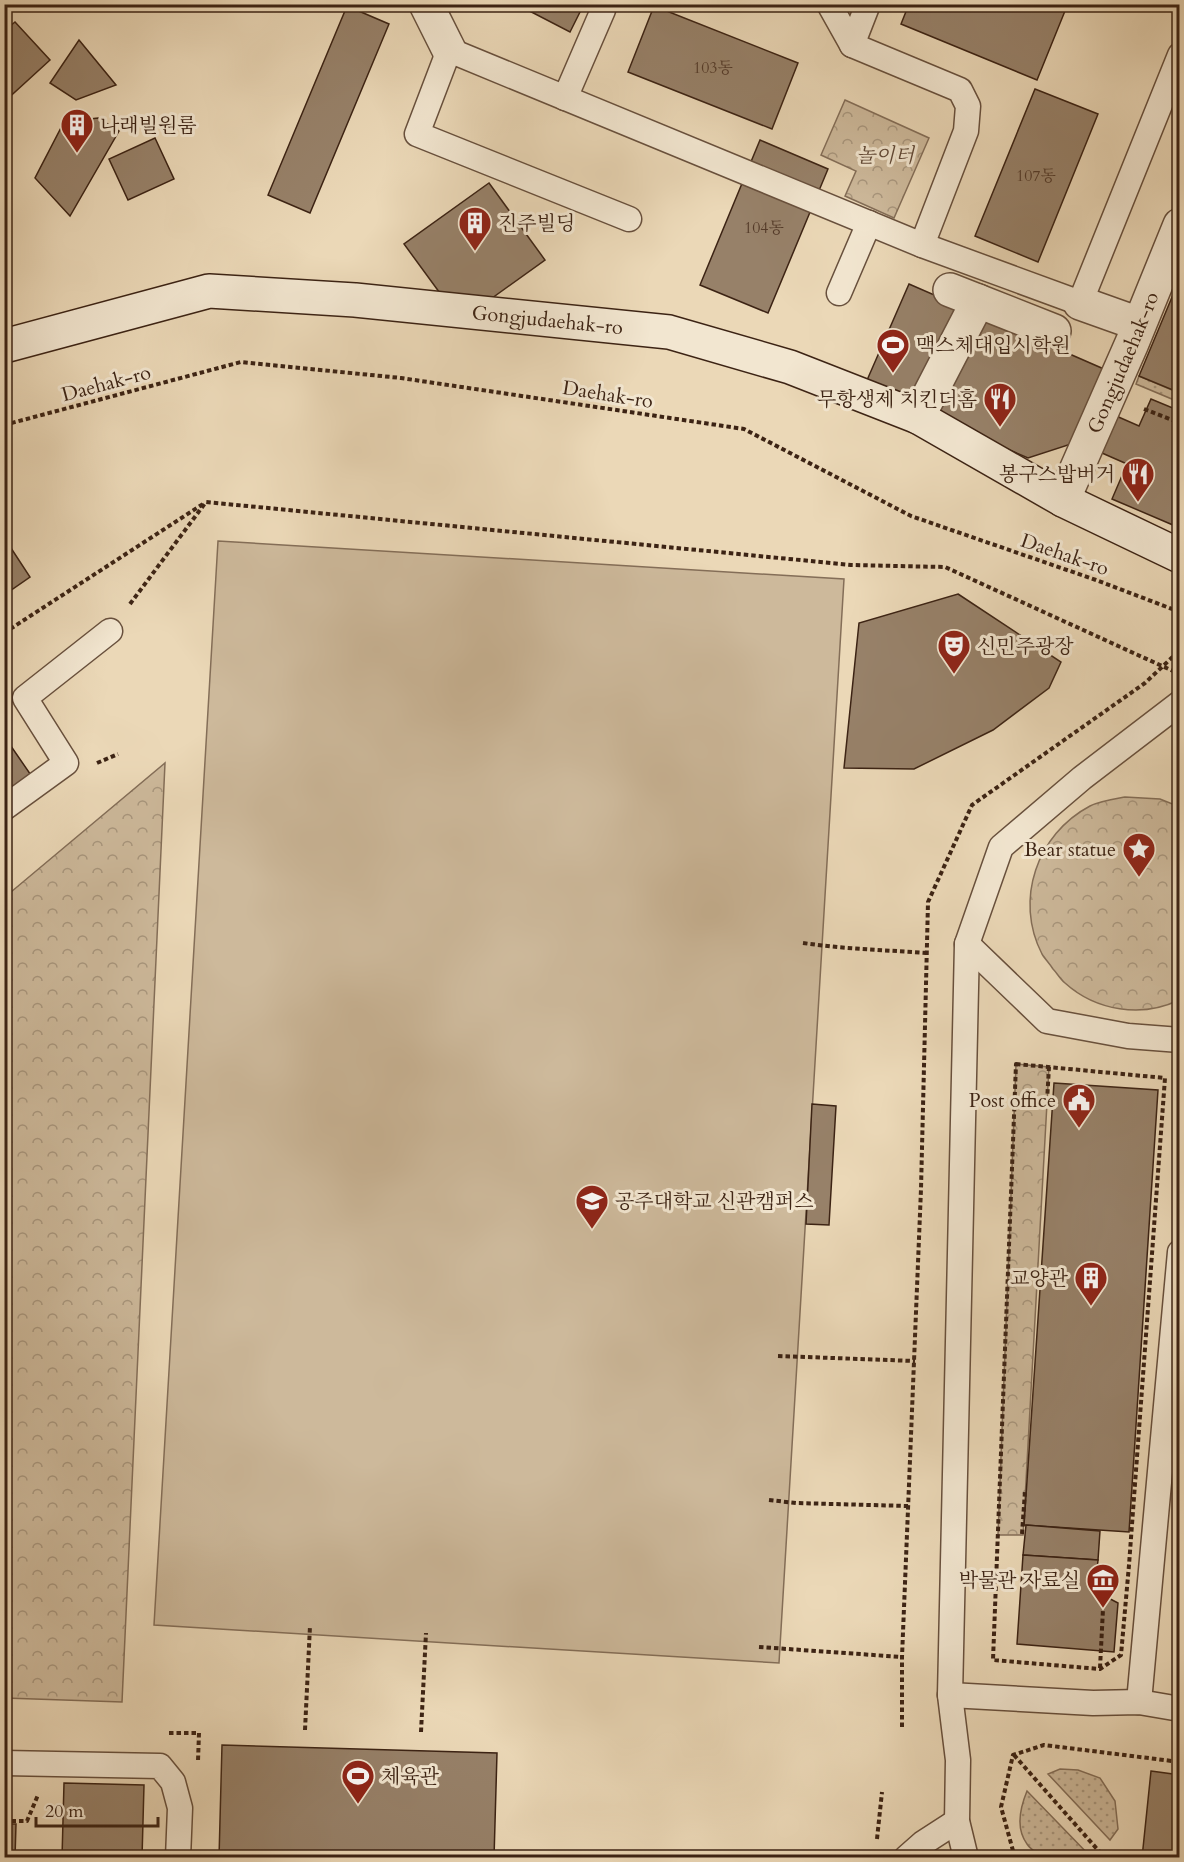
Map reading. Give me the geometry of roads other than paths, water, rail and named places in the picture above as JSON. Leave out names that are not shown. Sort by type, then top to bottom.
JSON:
[{"type":"street","points":[[426,4],[449,50]]},
{"type":"street","name":"Gongjudaehak-ro","points":[[1063,500],[1179,225]]},
{"type":"street","name":"Gongjudaehak-ro","points":[[4,346],[209,291],[355,300],[669,332],[790,367],[918,417],[1063,500],[1179,556]]},
{"type":"street","points":[[918,417],[964,295],[1054,331]]},
{"type":"street","points":[[1080,303],[1139,324]]},
{"type":"lane","points":[[830,4],[852,45],[960,90],[968,106],[966,131],[922,245]]},
{"type":"lane","points":[[852,45],[868,4]]},
{"type":"lane","points":[[565,98],[603,10]]},
{"type":"lane","points":[[629,219],[417,134],[449,50],[922,245],[1080,303],[1179,55]]},
{"type":"lane","points":[[839,293],[869,223]]},
{"type":"lane","points":[[4,808],[66,763],[25,699],[110,631]]},
{"type":"lane","points":[[966,1857],[957,1821],[958,1760],[950,1695],[967,944],[1001,847],[1082,778],[1179,703]]},
{"type":"lane","points":[[967,944],[1047,1021],[1128,1036],[1179,1040]]},
{"type":"lane","points":[[1139,1702],[1179,1252]]},
{"type":"lane","points":[[950,1695],[1093,1703],[1139,1702],[1179,1709]]},
{"type":"lane","points":[[4,1763],[160,1766],[173,1782],[180,1808],[178,1857]]},
{"type":"lane","points":[[906,1857],[957,1821]]},
{"type":"place","name":"나래빌원룸","points":[[77,154]]},
{"type":"place","name":"진주빌딩","points":[[475,252]]},
{"type":"place","name":"맥스체대입시학원","points":[[893,374]]},
{"type":"place","name":"무항생제 치킨더홈","points":[[1000,428]]},
{"type":"place","name":"봉구스밥버거","points":[[1138,503]]},
{"type":"place","name":"신민주광장","points":[[954,675]]},
{"type":"place","name":"Bear statue","points":[[1139,878]]},
{"type":"place","name":"Post office","points":[[1079,1129]]},
{"type":"place","name":"공주대학교 신관캠퍼스","points":[[592,1230]]},
{"type":"place","name":"교양관","points":[[1091,1307]]},
{"type":"place","name":"박물관 자료실","points":[[1103,1609]]},
{"type":"place","name":"체육관","points":[[358,1805]]},
{"type":"park label","name":"놀이터","points":[[885,155]]}]
